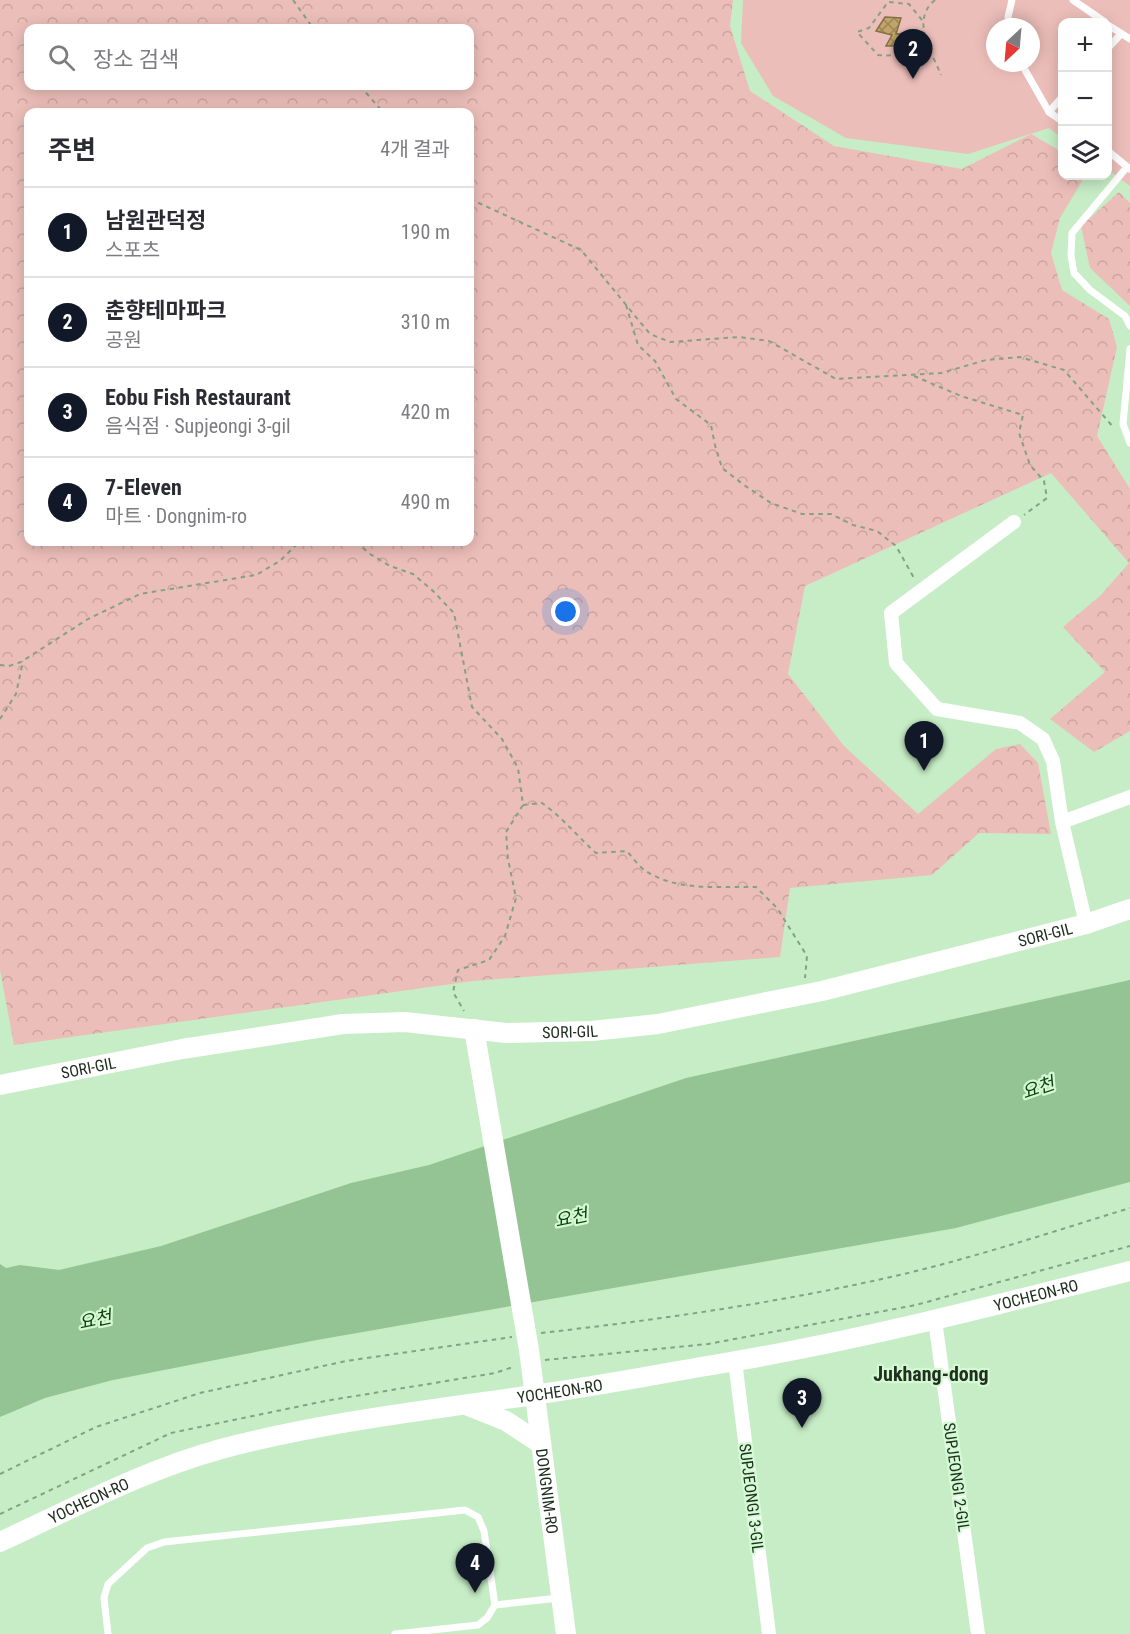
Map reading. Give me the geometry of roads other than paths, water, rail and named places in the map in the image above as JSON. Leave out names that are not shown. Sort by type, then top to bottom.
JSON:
[{"type":"street","points":[[1014,522],[891,614],[896,663],[937,709],[1020,723],[1043,739],[1053,761],[1062,822],[1086,924]]},
{"type":"street","points":[[1062,822],[1130,797]]},
{"type":"street","name":"SORI-GIL","points":[[0,1085],[182,1049],[344,1024],[405,1022],[506,1033],[544,1033],[658,1024],[811,993],[1086,924],[1130,909]]},
{"type":"street","name":"DONGNIM-RO","points":[[474,1029],[529,1345],[566,1634]]},
{"type":"street","name":"YOCHEON-RO","points":[[0,1542],[99,1496],[218,1450],[289,1433],[735,1361],[935,1320],[1130,1271]]},
{"type":"street","name":"SUPJEONGI 2-GIL","points":[[935,1320],[978,1634]]},
{"type":"street","name":"SUPJEONGI 3-GIL","points":[[735,1361],[769,1634]]},
{"type":"street","points":[[464,1404],[506,1421],[541,1444]]},
{"type":"lane","points":[[1008,18],[1012,0]]},
{"type":"lane","points":[[1073,0],[1098,18]]},
{"type":"lane","points":[[1112,28],[1130,39]]},
{"type":"lane","points":[[1112,43],[1120,34]]},
{"type":"lane","points":[[1026,72],[1048,112],[1058,118]]},
{"type":"lane","points":[[1048,112],[1058,101]]},
{"type":"lane","points":[[1112,156],[1128,168],[1072,233],[1071,255],[1074,273],[1090,290],[1125,316],[1130,326]]},
{"type":"lane","points":[[1130,350],[1123,424],[1130,441]]},
{"type":"lane","points":[[108,1634],[104,1598],[108,1584],[147,1548],[164,1542],[465,1510],[478,1517],[484,1531],[495,1605],[486,1618],[478,1625],[395,1634]]},
{"type":"lane","points":[[495,1605],[561,1598]]},
{"type":"water","name":"요천","points":[[1130,980],[1130,1182],[956,1228],[317,1340],[113,1380],[45,1398],[0,1417],[0,1264],[6,1268],[20,1265],[59,1270],[161,1246],[351,1183],[429,1165],[686,1078]]},
{"type":"place","name":"춘향테마파크","points":[[913,79]]},
{"type":"place","name":"남원관덕정","points":[[924,771]]},
{"type":"place","name":"Eobu Fish Restaurant","points":[[802,1428]]},
{"type":"place","name":"7-Eleven","points":[[475,1593]]},
{"type":"district","name":"Jukhang-dong","points":[[931,1374]]}]
